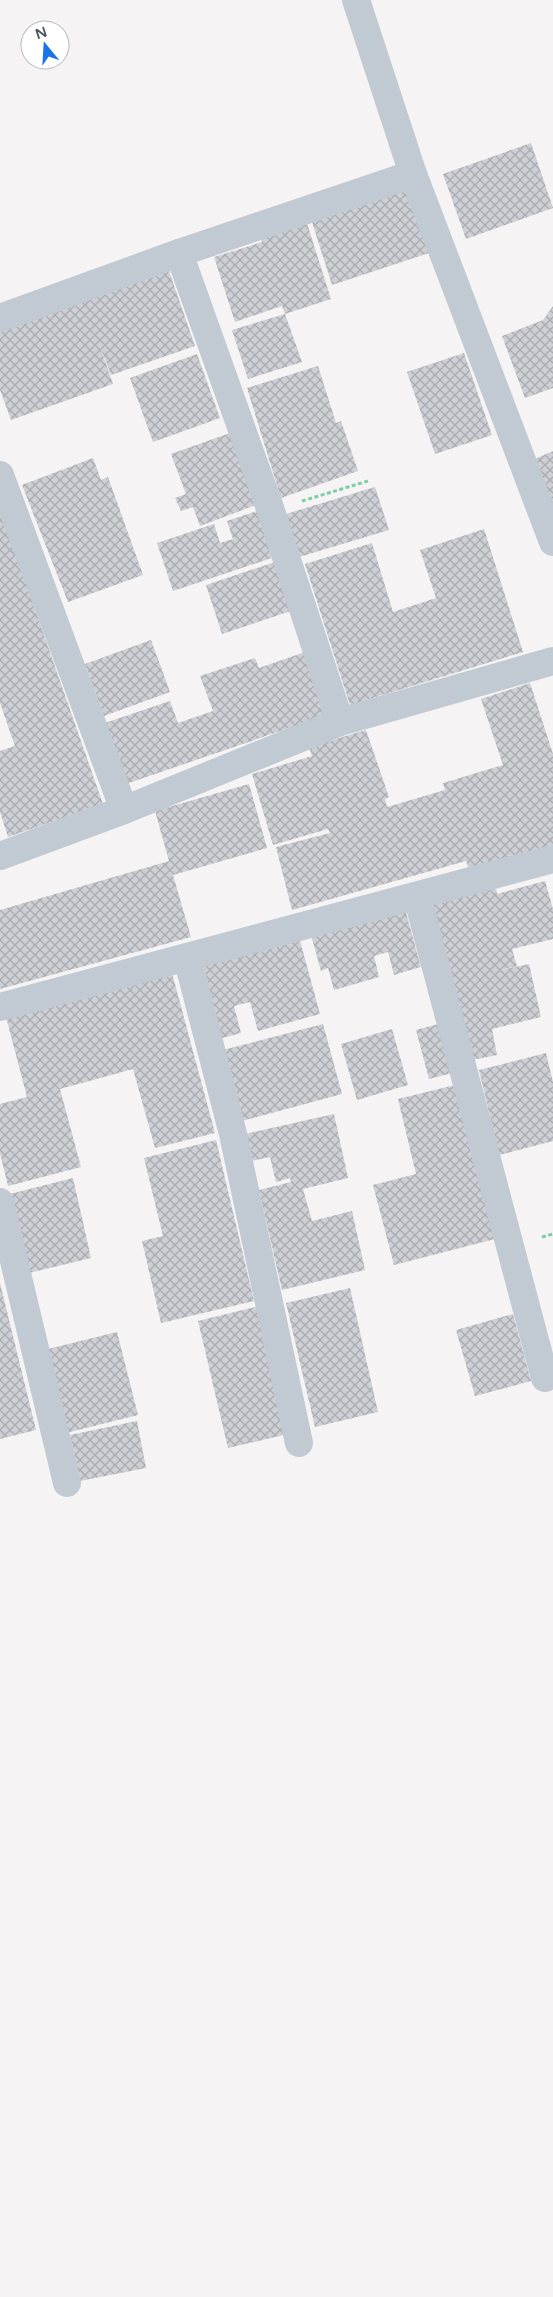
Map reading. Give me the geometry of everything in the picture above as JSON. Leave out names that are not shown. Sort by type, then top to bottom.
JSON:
[{"type":"street","points":[[356,0],[413,174],[553,542]]},
{"type":"street","points":[[0,318],[179,253],[413,174]]},
{"type":"street","points":[[179,253],[271,511],[340,722]]},
{"type":"street","points":[[0,475],[124,810]]},
{"type":"street","points":[[0,856],[124,810],[340,722],[553,661]]},
{"type":"street","points":[[0,1007],[553,859]]},
{"type":"street","points":[[418,896],[545,1378]]},
{"type":"street","points":[[187,957],[234,1134],[299,1443]]},
{"type":"street","points":[[0,1202],[67,1483]]},
{"type":"path","points":[[271,511],[368,481]]},
{"type":"building","points":[[531,143],[553,208],[466,239],[443,174]]},
{"type":"building","points":[[407,187],[429,253],[332,285],[311,219]]},
{"type":"building","points":[[306,220],[331,299],[285,314],[282,306],[235,322],[214,257],[262,242],[260,235]]},
{"type":"building","points":[[168,268],[195,346],[111,375],[98,341],[113,384],[11,420],[0,390],[0,329]]},
{"type":"building","points":[[553,306],[553,388],[525,398],[502,336],[543,320]]},
{"type":"building","points":[[285,314],[302,362],[248,379],[232,330]]},
{"type":"building","points":[[464,353],[492,435],[435,454],[407,372]]},
{"type":"building","points":[[197,354],[220,418],[153,442],[130,378]]},
{"type":"building","points":[[318,366],[336,423],[341,421],[358,471],[281,498],[247,388]]},
{"type":"building","points":[[230,433],[256,505],[200,526],[193,507],[181,511],[175,498],[186,494],[171,454]]},
{"type":"building","points":[[553,451],[553,504],[535,459]]},
{"type":"building","points":[[93,458],[101,480],[108,477],[143,575],[68,602],[22,485]]},
{"type":"building","points":[[375,487],[389,530],[299,557],[286,514]]},
{"type":"building","points":[[0,509],[103,804],[8,837],[0,812],[0,751],[15,746],[0,703]]},
{"type":"building","points":[[257,511],[272,558],[173,591],[157,543],[214,524],[220,543],[233,539],[227,521]]},
{"type":"building","points":[[484,529],[523,652],[350,705],[305,564],[372,543],[393,612],[436,598],[420,550]]},
{"type":"building","points":[[275,562],[291,611],[222,634],[206,585]]},
{"type":"building","points":[[151,640],[170,692],[104,716],[85,664]]},
{"type":"building","points":[[308,651],[330,714],[126,784],[105,723],[170,701],[178,723],[213,711],[200,676],[255,658],[259,668]]},
{"type":"building","points":[[530,683],[553,754],[553,853],[469,870],[466,861],[292,910],[276,847],[330,833],[328,829],[273,845],[252,774],[312,756],[309,747],[366,730],[389,797],[385,799],[387,807],[445,790],[443,783],[503,765],[481,699]]},
{"type":"building","points":[[249,784],[267,848],[173,875],[191,937],[0,989],[0,910],[169,861],[155,811]]},
{"type":"building","points":[[545,881],[553,909],[553,939],[512,949],[517,966],[497,971],[529,964],[541,1017],[492,1029],[497,1055],[472,1060],[432,904],[496,888],[497,894]]},
{"type":"building","points":[[405,909],[421,967],[394,975],[388,952],[374,956],[379,977],[334,990],[328,968],[321,971],[311,935]]},
{"type":"building","points":[[299,937],[320,1014],[258,1031],[250,1002],[234,1006],[241,1033],[219,1039],[199,964]]},
{"type":"building","points":[[172,973],[215,1133],[155,1148],[133,1069],[60,1089],[81,1167],[8,1186],[0,1153],[0,1104],[27,1097],[6,1017]]},
{"type":"building","points":[[442,1023],[456,1072],[429,1079],[416,1030]]},
{"type":"building","points":[[323,1024],[342,1094],[242,1121],[223,1050]]},
{"type":"building","points":[[392,1029],[408,1085],[357,1100],[341,1044]]},
{"type":"building","points":[[546,1053],[553,1082],[553,1141],[499,1155],[479,1070]]},
{"type":"building","points":[[455,1085],[495,1239],[394,1265],[373,1185],[416,1174],[398,1099]]},
{"type":"building","points":[[334,1114],[348,1178],[303,1189],[312,1221],[352,1211],[365,1270],[282,1290],[259,1190],[291,1182],[290,1178],[276,1182],[270,1157],[247,1162],[241,1135]]},
{"type":"building","points":[[216,1140],[254,1301],[161,1323],[142,1241],[163,1236],[144,1158]]},
{"type":"building","points":[[73,1178],[91,1258],[29,1273],[10,1194]]},
{"type":"building","points":[[0,1283],[36,1430],[0,1439]]},
{"type":"building","points":[[350,1288],[378,1412],[315,1427],[286,1303]]},
{"type":"building","points":[[259,1306],[288,1434],[228,1448],[198,1321]]},
{"type":"building","points":[[513,1314],[531,1381],[475,1396],[456,1330]]},
{"type":"building","points":[[117,1332],[138,1415],[66,1433],[48,1349]]},
{"type":"building","points":[[137,1421],[146,1468],[80,1481],[70,1435]]}]
